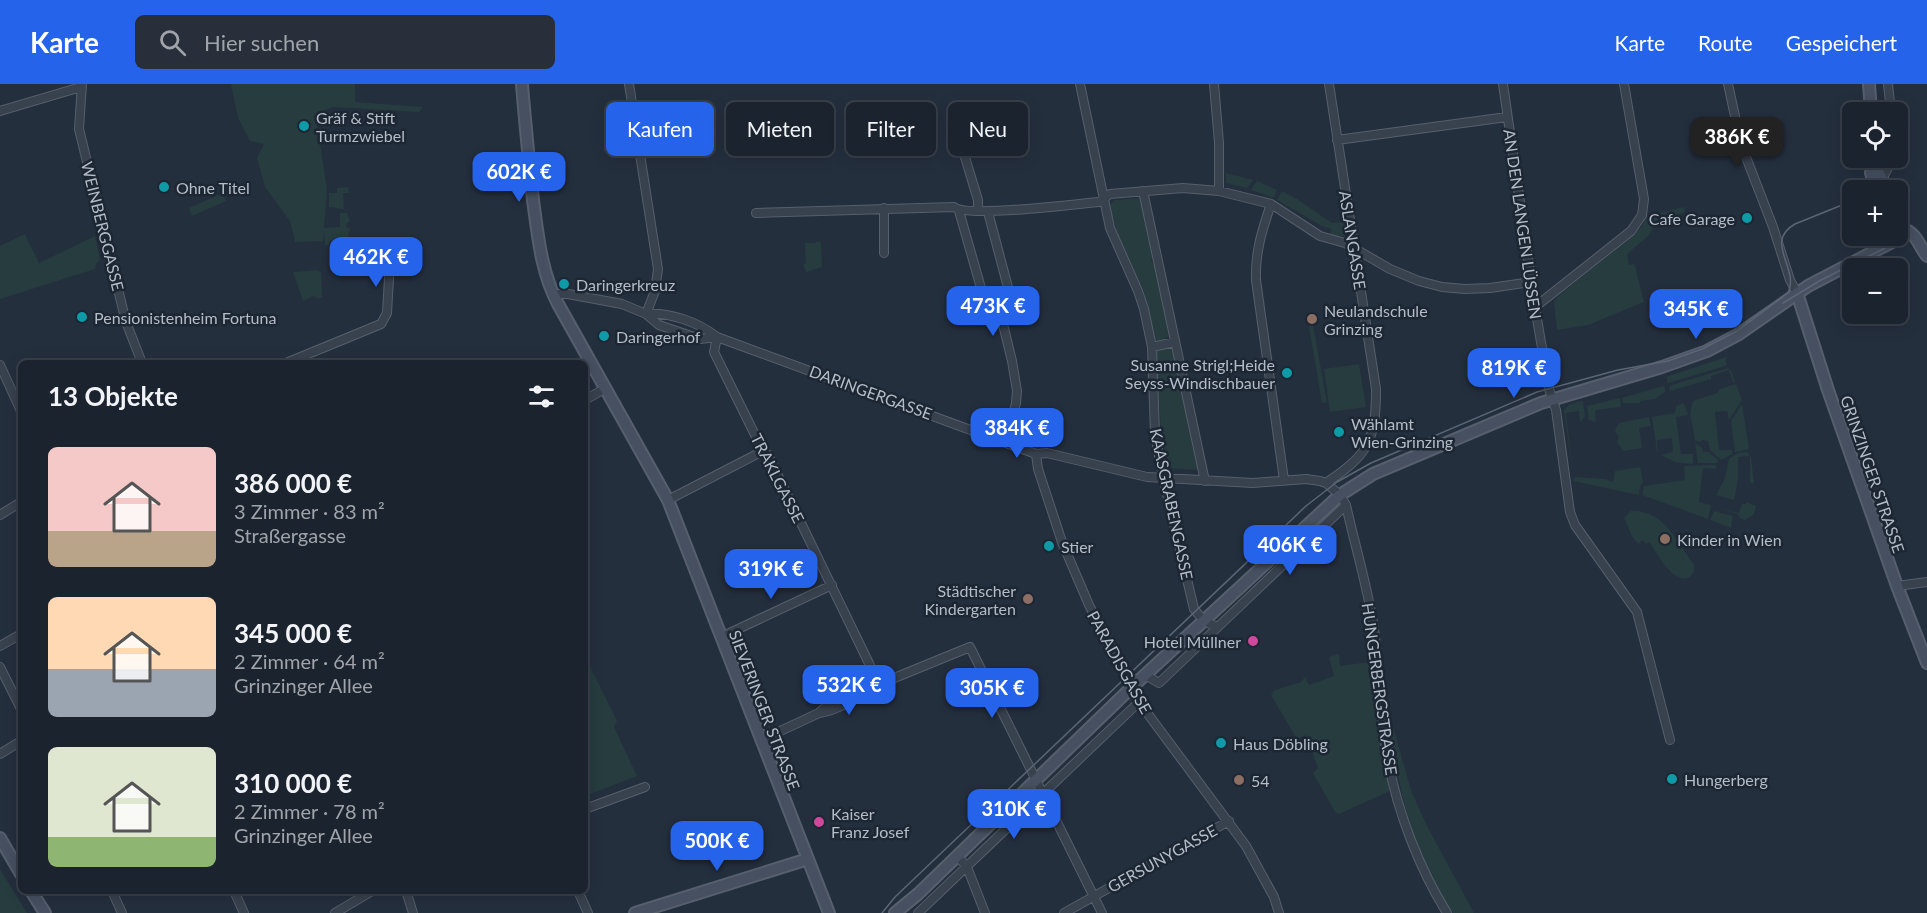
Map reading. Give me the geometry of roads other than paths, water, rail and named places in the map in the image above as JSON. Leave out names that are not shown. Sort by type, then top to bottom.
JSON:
[{"type":"street","name":"SIEVERINGER STRASSE","points":[[522,84],[526,143],[538,240],[553,294],[668,500],[828,913]]},
{"type":"street","points":[[629,84],[658,268],[655,291],[646,314]]},
{"type":"street","name":"KAASGRABENGASSE","points":[[1080,84],[1104,207],[1110,228],[1144,309],[1152,347],[1155,434],[1163,477],[1194,609],[1204,621]]},
{"type":"street","points":[[1214,84],[1219,143],[1219,191]]},
{"type":"street","name":"ASLANGASSE","points":[[1326,483],[1349,468],[1364,453],[1373,435],[1376,389],[1329,84]]},
{"type":"street","name":"AN DEN LANGEN LÜSSEN","points":[[1503,84],[1534,307],[1553,399],[1570,512],[1575,525],[1637,612],[1670,740]]},
{"type":"street","points":[[1534,307],[1631,231],[1642,215],[1644,200],[1624,84]]},
{"type":"street","points":[[1728,84],[1741,144],[1775,231],[1790,280],[1797,293]]},
{"type":"street","points":[[1869,84],[1870,102]]},
{"type":"street","points":[[1888,84],[1890,102]]},
{"type":"street","points":[[0,111],[81,85]]},
{"type":"street","name":"WEINBERGGASSE","points":[[81,85],[79,129],[126,322],[141,360]]},
{"type":"street","points":[[1337,140],[1507,117]]},
{"type":"street","points":[[965,156],[978,200],[978,210]]},
{"type":"street","points":[[1878,168],[1884,180]]},
{"type":"street","points":[[1883,177],[1888,168]]},
{"type":"street","points":[[959,211],[988,212],[1099,202],[1110,194],[1143,191],[1183,188],[1219,191],[1270,204],[1320,236],[1345,243],[1389,269],[1442,287],[1490,288],[1532,282]]},
{"type":"street","points":[[1143,191],[1205,482]]},
{"type":"street","points":[[1270,204],[1259,237],[1256,280],[1284,480]]},
{"type":"street","points":[[756,213],[954,207],[959,211],[983,295],[999,308],[1012,361],[1017,391],[1006,441]]},
{"type":"street","points":[[884,208],[884,253]]},
{"type":"street","points":[[988,212],[1010,295],[999,308]]},
{"type":"street","points":[[1908,238],[1918,243],[1927,256]]},
{"type":"street","points":[[895,913],[1132,687],[1340,495],[1382,470],[1553,399],[1662,367],[1707,351],[1739,334],[1797,293],[1878,246]]},
{"type":"street","points":[[293,360],[376,326],[385,320],[390,261]]},
{"type":"street","name":"GRINZINGER STRASSE","points":[[1797,293],[1828,390],[1897,586],[1927,663]]},
{"type":"street","name":"DARINGERGASSE","points":[[553,294],[590,297],[622,304],[646,314],[659,325],[700,339],[717,337]]},
{"type":"street","name":"DARINGERGASSE","points":[[646,314],[662,313],[706,328],[717,337],[1006,441],[1036,454],[1047,453],[1147,477],[1253,483],[1306,479],[1326,483]]},
{"type":"street","name":"TRAKLGASSE","points":[[717,337],[714,352],[768,455],[879,684]]},
{"type":"street","points":[[1152,347],[1175,342]]},
{"type":"street","points":[[0,365],[18,404]]},
{"type":"street","points":[[588,398],[606,388]]},
{"type":"street","points":[[668,500],[764,451]]},
{"type":"street","name":"PARADISGASSE","points":[[1036,454],[1038,469],[1062,542],[1089,605],[1139,702],[1229,821],[1261,871],[1279,913]]},
{"type":"street","points":[[1326,483],[1340,495]]},
{"type":"street","name":"HUNGERBERGSTRASSE","points":[[1340,495],[1346,505],[1374,629],[1388,761],[1401,811],[1416,853],[1437,898],[1447,913]]},
{"type":"street","points":[[0,515],[18,504]]},
{"type":"street","points":[[1145,675],[1159,683],[1346,505]]},
{"type":"street","points":[[1897,586],[1927,582]]},
{"type":"street","points":[[721,638],[832,585]]},
{"type":"street","points":[[1204,621],[1217,627]]},
{"type":"street","points":[[0,646],[18,636]]},
{"type":"street","points":[[761,740],[828,711],[857,697],[865,690],[970,647],[1102,913]]},
{"type":"street","points":[[0,667],[18,704]]},
{"type":"street","points":[[918,913],[1139,702]]},
{"type":"street","points":[[0,754],[18,743]]},
{"type":"street","points":[[588,808],[645,787]]},
{"type":"street","name":"GERSUNYGASSE","points":[[1065,913],[1093,895],[1229,821]]},
{"type":"street","points":[[0,838],[18,865]]},
{"type":"street","points":[[957,856],[967,867],[985,913]]},
{"type":"street","points":[[635,913],[808,859]]},
{"type":"street","points":[[33,894],[45,913]]},
{"type":"street","points":[[113,894],[122,913]]},
{"type":"street","points":[[235,894],[244,913]]},
{"type":"street","points":[[335,913],[367,894]]},
{"type":"street","points":[[407,894],[413,913]]},
{"type":"street","points":[[579,894],[588,913]]},
{"type":"tram line","points":[[882,913],[895,897],[1306,506],[1337,482],[1371,463],[1537,392],[1618,370],[1668,361],[1702,349],[1737,331],[1788,293],[1790,274],[1782,247],[1782,239],[1786,231],[1795,224],[1842,205]]},
{"type":"tram line","points":[[1783,303],[1821,280],[1887,246]]},
{"type":"place","name":"Gräf & Stift Turmzwiebel","points":[[304,126]]},
{"type":"place","name":"Ohne Titel","points":[[164,187]]},
{"type":"place","name":"Cafe Garage","points":[[1747,218]]},
{"type":"place","name":"Daringerkreuz","points":[[564,284]]},
{"type":"place","name":"Pensionistenheim Fortuna","points":[[82,317]]},
{"type":"place","name":"Neulandschule Grinzing","points":[[1312,319]]},
{"type":"place","name":"Daringerhof","points":[[604,336]]},
{"type":"place","name":"Susanne Strigl;Heide Seyss-Windischbauer","points":[[1287,373]]},
{"type":"place","name":"Wählamt Wien-Grinzing","points":[[1339,432]]},
{"type":"place","name":"Kinder in Wien","points":[[1665,539]]},
{"type":"place","name":"Stier","points":[[1049,546]]},
{"type":"place","name":"Städtischer Kindergarten","points":[[1028,599]]},
{"type":"place","name":"Hotel Müllner","points":[[1253,641]]},
{"type":"place","name":"Haus Döbling","points":[[1221,743]]},
{"type":"place","name":"Hungerberg","points":[[1672,779]]},
{"type":"place","name":"54","points":[[1239,780]]},
{"type":"place","name":"Kaiser Franz Josef","points":[[819,822]]}]
